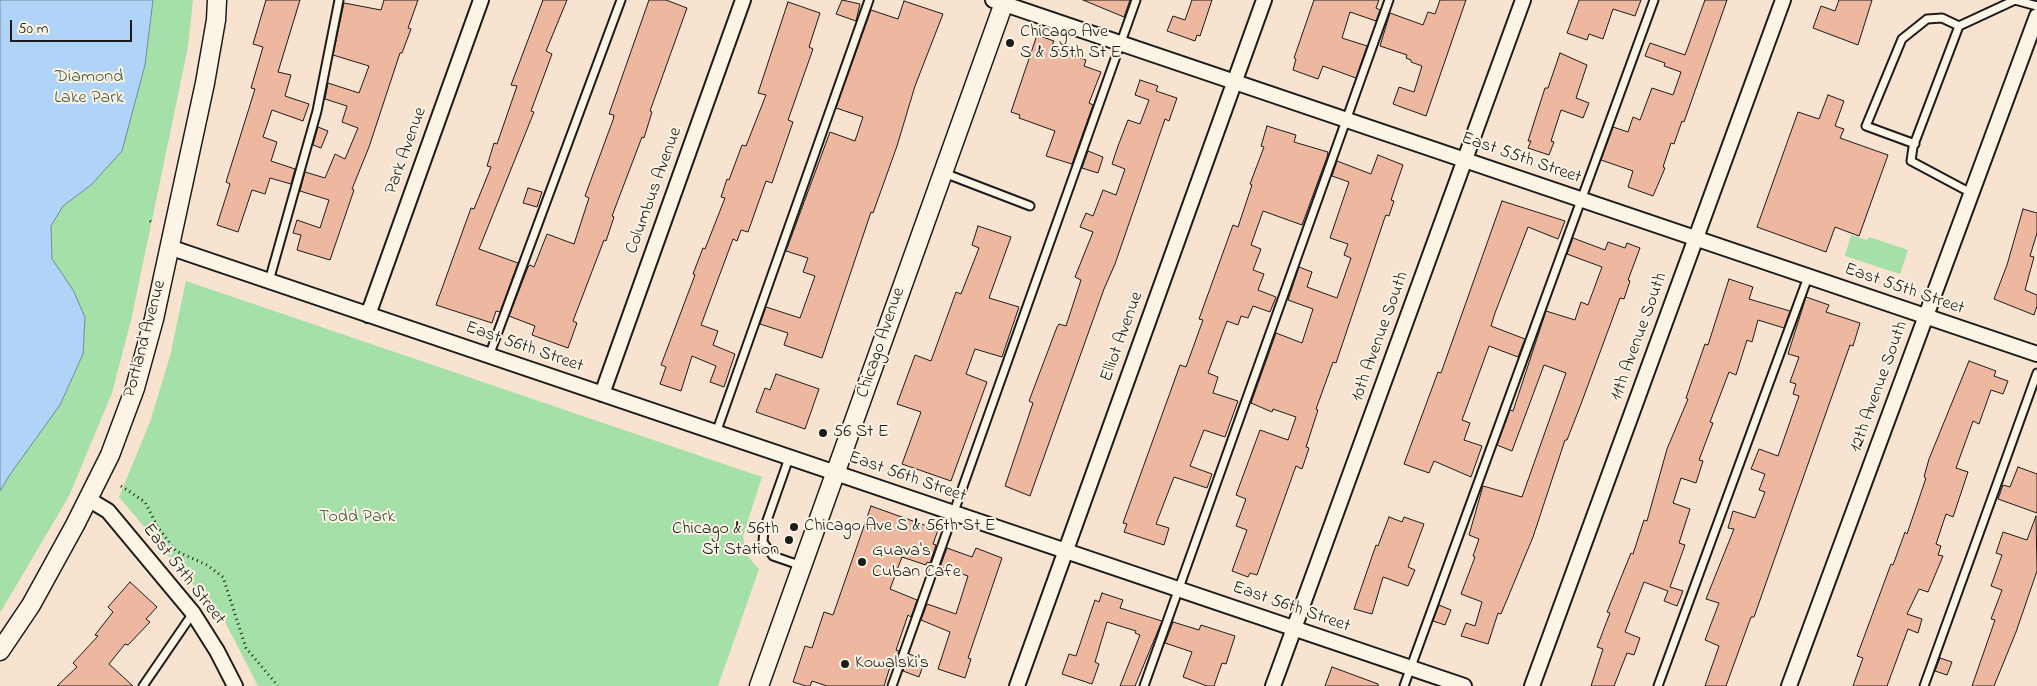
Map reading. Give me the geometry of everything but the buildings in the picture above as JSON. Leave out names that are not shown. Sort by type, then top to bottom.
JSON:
[{"type":"street","name":"Portland Avenue","points":[[0,650],[31,605],[88,499],[110,455],[135,388],[154,319],[205,83],[216,20],[217,0]]},
{"type":"street","name":"Park Avenue","points":[[368,315],[481,0]]},
{"type":"street","name":"Columbus Avenue","points":[[602,394],[743,0]]},
{"type":"street","name":"Elliot Avenue","points":[[1017,686],[1264,0]]},
{"type":"street","name":"10th Avenue South","points":[[1273,686],[1523,0]]},
{"type":"street","name":"11th Avenue South","points":[[1532,686],[1783,0]]},
{"type":"street","name":"East 55th Street","points":[[1000,1],[1234,83],[2037,354]]},
{"type":"street","name":"Chicago Avenue","points":[[759,686],[836,474],[1000,1]]},
{"type":"street","name":"12th Avenue South","points":[[1789,686],[2037,16]]},
{"type":"street","name":"East 56th Street","points":[[169,247],[1464,686]]},
{"type":"street","name":"East 57th Street","points":[[88,499],[108,511],[193,613],[217,651],[235,686]]},
{"type":"lane","points":[[269,281],[317,111],[339,0]]},
{"type":"lane","points":[[489,356],[622,0]]},
{"type":"lane","points":[[716,432],[870,0]]},
{"type":"lane","points":[[892,686],[1136,0]]},
{"type":"lane","points":[[1144,686],[1389,0]]},
{"type":"lane","points":[[1404,686],[1654,0]]},
{"type":"lane","points":[[1971,193],[1911,161],[1915,144],[1959,26],[2015,0],[2037,6]]},
{"type":"lane","points":[[1915,144],[1866,126],[1902,39],[1927,19],[1942,18],[1959,26]]},
{"type":"lane","points":[[942,172],[1030,206]]},
{"type":"lane","points":[[1658,686],[1808,277]]},
{"type":"lane","points":[[1924,686],[2037,373]]},
{"type":"lane","points":[[790,458],[764,529],[763,542],[772,556],[803,566]]},
{"type":"lane","points":[[143,686],[193,613]]},
{"type":"path","points":[[121,486],[145,502],[157,526],[176,551],[207,565],[223,577],[246,648],[278,686]]},
{"type":"green space","name":"Diamond Lake Park","points":[[0,0],[193,0],[188,47],[132,316],[112,393],[69,496],[0,613]]},
{"type":"green space","points":[[1851,235],[1867,240],[1869,237],[1908,250],[1900,274],[1845,256]]},
{"type":"green space","name":"Todd Park","points":[[186,281],[762,477],[743,536],[746,554],[759,569],[718,686],[258,686],[225,622],[119,497],[150,422],[170,356]]},
{"type":"water","points":[[0,0],[153,0],[145,65],[122,151],[91,185],[63,206],[51,226],[52,259],[73,290],[85,317],[83,354],[60,405],[0,491]]},
{"type":"place","name":"Chicago Ave S & 55th St E","points":[[1010,43]]},
{"type":"place","name":"56 St E","points":[[823,433]]},
{"type":"place","name":"Chicago Ave S & 56th St E","points":[[794,527]]},
{"type":"place","name":"Chicago & 56th St Station","points":[[789,540]]},
{"type":"place","name":"Guava's Cuban Cafe","points":[[862,562]]},
{"type":"place","name":"Kowalski's","points":[[845,664]]}]
